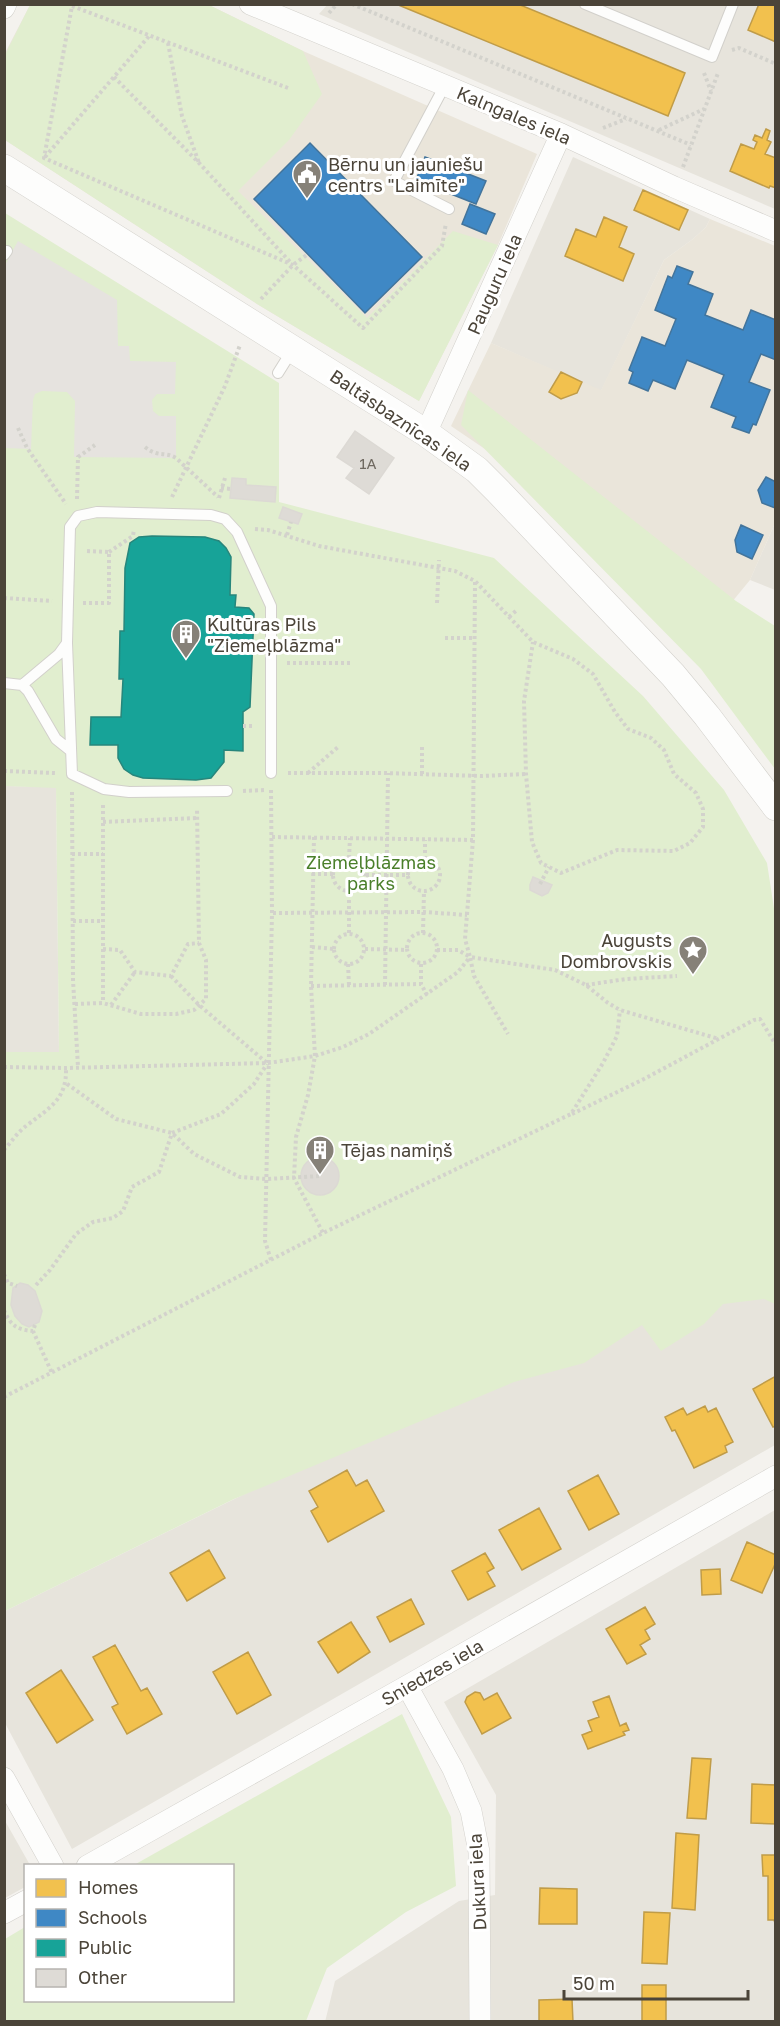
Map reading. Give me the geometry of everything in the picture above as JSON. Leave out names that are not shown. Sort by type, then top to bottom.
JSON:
[{"type":"street","name":"Kalngales iela","points":[[250,4],[561,134],[674,187],[776,231]]},
{"type":"street","name":"Pauguru iela","points":[[426,433],[561,134]]},
{"type":"street","name":"Baltāsbaznīcas iela","points":[[4,168],[426,433],[477,470],[673,675],[776,807]]},
{"type":"street","name":"Sniedzes iela","points":[[91,1864],[776,1476]]},
{"type":"street","name":"Dukura iela","points":[[407,1686],[453,1769],[471,1811],[479,1852],[480,2022]]},
{"type":"street","points":[[4,1778],[52,1864]]},
{"type":"street","points":[[4,1913],[24,1902]]},
{"type":"lane","points":[[585,4],[712,57],[733,4]]},
{"type":"lane","points":[[445,85],[394,181],[449,209]]},
{"type":"lane","points":[[278,373],[293,349]]},
{"type":"lane","points":[[227,791],[129,792],[104,789],[72,774],[67,643],[69,551],[70,527],[78,516],[97,512],[211,515],[225,519],[237,532],[271,606],[271,773]]},
{"type":"lane","points":[[22,685],[59,654],[67,643]]},
{"type":"lane","points":[[4,683],[22,685],[28,691],[56,739],[71,751]]},
{"type":"path","points":[[352,4],[692,145]]},
{"type":"path","points":[[371,13],[373,4]]},
{"type":"path","points":[[44,158],[72,6],[288,88]]},
{"type":"path","points":[[44,158],[150,35]]},
{"type":"path","points":[[167,42],[182,116],[200,164]]},
{"type":"path","points":[[674,187],[721,67],[712,57],[739,48],[776,64]]},
{"type":"path","points":[[114,77],[200,164],[293,265],[363,328],[442,246],[449,209]]},
{"type":"path","points":[[658,130],[704,108]]},
{"type":"path","points":[[44,158],[293,265]]},
{"type":"path","points":[[257,304],[293,265],[308,254]]},
{"type":"path","points":[[163,514],[225,386],[237,351]]},
{"type":"path","points":[[18,428],[27,448],[66,504]]},
{"type":"path","points":[[77,499],[78,457],[95,445]]},
{"type":"path","points":[[145,447],[154,455],[171,455],[218,497]]},
{"type":"path","points":[[221,488],[231,489]]},
{"type":"path","points":[[69,551],[109,552],[133,536],[135,513]]},
{"type":"path","points":[[287,535],[291,522]]},
{"type":"path","points":[[237,532],[254,529],[268,530],[319,546],[455,571],[475,581],[533,642],[573,659],[593,674],[615,712],[628,729],[651,738],[664,750],[674,774],[696,793],[703,809],[703,827],[690,843],[674,851],[617,850],[561,873],[541,862],[532,842],[526,774],[524,701],[533,642]]},
{"type":"path","points":[[68,602],[109,603],[109,552]]},
{"type":"path","points":[[437,603],[440,560]]},
{"type":"path","points":[[475,581],[473,840],[465,939],[474,976],[508,1034]]},
{"type":"path","points":[[4,598],[51,601]]},
{"type":"path","points":[[509,617],[517,610]]},
{"type":"path","points":[[445,638],[473,638]]},
{"type":"path","points":[[271,663],[350,663]]},
{"type":"path","points":[[308,773],[338,747]]},
{"type":"path","points":[[422,747],[422,774]]},
{"type":"path","points":[[4,771],[72,774],[73,921],[78,1066]]},
{"type":"path","points":[[271,1260],[265,1241],[272,913],[271,773],[474,776],[526,774]]},
{"type":"path","points":[[385,985],[388,773]]},
{"type":"path","points":[[104,789],[104,1003]]},
{"type":"path","points":[[227,791],[271,790]]},
{"type":"path","points":[[75,1004],[104,1003],[141,1014],[176,1014],[194,1010],[206,999],[206,960],[200,944],[197,791]]},
{"type":"path","points":[[103,822],[197,818]]},
{"type":"path","points":[[272,837],[473,840]]},
{"type":"path","points":[[314,837],[311,986],[315,1056],[308,1095],[296,1137],[294,1178],[323,1233]]},
{"type":"path","points":[[350,838],[350,858]]},
{"type":"path","points":[[425,840],[425,859]]},
{"type":"path","points":[[72,854],[103,854]]},
{"type":"path","points":[[350,858],[359,862],[366,875],[363,885],[349,891],[335,883],[333,874],[339,862],[350,858]]},
{"type":"path","points":[[425,859],[436,866],[440,875],[433,888],[424,891],[410,883],[409,874],[410,867],[414,863],[425,859]]},
{"type":"path","points":[[540,884],[549,867]]},
{"type":"path","points":[[312,874],[333,874]]},
{"type":"path","points":[[366,875],[409,874]]},
{"type":"path","points":[[349,891],[349,933]]},
{"type":"path","points":[[423,933],[424,891]]},
{"type":"path","points":[[272,913],[424,912],[467,915]]},
{"type":"path","points":[[73,921],[103,921]]},
{"type":"path","points":[[349,933],[358,936],[365,949],[358,961],[348,964],[339,960],[334,949],[339,936],[349,933]]},
{"type":"path","points":[[423,933],[432,936],[437,945],[434,959],[426,964],[411,960],[407,950],[409,940],[423,933]]},
{"type":"path","points":[[171,976],[188,944],[200,944]]},
{"type":"path","points":[[312,947],[334,949]]},
{"type":"path","points":[[104,949],[120,951],[135,972],[171,976],[199,1005],[267,1063]]},
{"type":"path","points":[[365,949],[407,950]]},
{"type":"path","points":[[437,950],[458,950],[470,957],[555,970],[586,985],[620,1010],[719,1039]]},
{"type":"path","points":[[4,1067],[66,1068],[267,1063],[315,1056],[343,1047],[369,1034],[458,972],[470,957]]},
{"type":"path","points":[[348,964],[349,985]]},
{"type":"path","points":[[421,964],[421,984],[427,995]]},
{"type":"path","points":[[111,1005],[135,972]]},
{"type":"path","points":[[586,985],[626,979],[677,976]]},
{"type":"path","points":[[311,986],[421,984]]},
{"type":"path","points":[[571,1114],[617,1036],[620,1010]]},
{"type":"path","points":[[4,1397],[323,1233],[644,1079],[754,1020],[760,1019],[776,1045]]},
{"type":"path","points":[[172,1133],[221,1114],[254,1084],[267,1063]]},
{"type":"path","points":[[4,1150],[25,1127],[54,1103],[67,1084],[66,1068]]},
{"type":"path","points":[[67,1084],[116,1119],[172,1133],[194,1154],[240,1177],[266,1179],[320,1176]]},
{"type":"path","points":[[36,1285],[76,1234],[93,1222],[113,1218],[123,1211],[132,1187],[159,1172],[172,1133]]},
{"type":"path","points":[[4,1275],[8,1283],[17,1286]]},
{"type":"path","points":[[4,1291],[8,1283]]},
{"type":"path","points":[[4,1310],[10,1323],[15,1327],[33,1331]]},
{"type":"path","points":[[34,1325],[33,1331],[52,1373]]},
{"type":"shaded area","points":[[328,4],[775,5],[775,209],[319,14]]},
{"type":"shaded area","name":"Bērnu un jauniešu centrs \"Laimīte\"","points":[[30,5],[209,5],[303,51],[537,154],[498,245],[419,401],[257,304],[5,140],[4,55]]},
{"type":"shaded area","points":[[573,157],[710,219],[706,227],[693,239],[664,260],[601,391],[491,343]]},
{"type":"shaded area","points":[[710,219],[775,246],[775,523],[750,580],[694,648],[510,466],[451,426],[491,343],[601,390],[664,260],[693,239],[706,227]]},
{"type":"shaded area","points":[[18,241],[117,300],[118,346],[129,346],[130,361],[176,362],[175,394],[157,394],[152,400],[153,411],[159,416],[176,416],[176,458],[74,457],[75,401],[67,392],[42,391],[35,394],[31,449],[5,448],[5,265]]},
{"type":"shaded area","points":[[775,523],[776,590],[750,580]]},
{"type":"shaded area","points":[[5,786],[56,787],[59,1053],[5,1052]]},
{"type":"shaded area","points":[[775,1235],[775,1445],[72,1849],[5,1723],[5,1611]]},
{"type":"shaded area","points":[[775,1510],[775,2021],[325,2022],[335,1981],[459,1901],[495,1895],[496,1795],[444,1702]]},
{"type":"shaded area","points":[[4,1819],[29,1864],[24,1864],[24,1888],[5,1898]]},
{"type":"green space","name":"Bērnu un jauniešu centrs \"Laimīte\"","points":[[30,5],[209,5],[303,51],[322,94],[289,140],[238,191],[367,318],[453,231],[498,245],[419,401],[257,304],[5,140],[5,55]]},
{"type":"green space","name":"Ziemeļblāzmas parks","points":[[5,213],[279,383],[279,502],[494,558],[643,696],[724,790],[767,863],[775,915],[775,1304],[764,1299],[723,1304],[704,1324],[661,1351],[642,1325],[584,1363],[514,1382],[234,1499],[5,1611],[5,1052],[59,1052],[56,788],[5,786]]},
{"type":"green space","points":[[468,390],[736,601],[775,626],[775,769],[701,669],[461,425]]},
{"type":"green space","points":[[402,1714],[451,1817],[456,1886],[406,1912],[327,1968],[306,2021],[5,2021],[5,1939],[24,1928],[24,2002],[234,2002],[234,1864],[136,1864]]},
{"type":"building: Homes","points":[[396,4],[518,4],[685,73],[668,116]]},
{"type":"building: Homes","points":[[759,4],[776,4],[776,42],[748,30]]},
{"type":"building: Homes","points":[[766,129],[770,131],[767,140],[771,142],[765,154],[776,158],[776,188],[770,186],[769,188],[730,171],[741,144],[754,149],[757,142],[753,140],[755,135],[762,138]]},
{"type":"building: Homes","points":[[643,190],[688,210],[679,230],[634,210]]},
{"type":"building: Homes","points":[[604,217],[627,227],[619,247],[634,254],[623,281],[565,256],[576,229],[596,237]]},
{"type":"building: Homes","points":[[561,372],[582,382],[577,393],[561,399],[549,392]]},
{"type":"building: Homes","points":[[776,1376],[776,1426],[773,1427],[753,1389]]},
{"type":"building: Homes","points":[[705,1406],[708,1412],[716,1408],[733,1442],[725,1446],[727,1452],[694,1468],[675,1430],[672,1431],[665,1417],[683,1408],[687,1415]]},
{"type":"building: Homes","points":[[347,1470],[356,1486],[367,1480],[384,1511],[328,1542],[311,1511],[318,1507],[309,1491]]},
{"type":"building: Homes","points":[[598,1475],[619,1514],[589,1530],[568,1491]]},
{"type":"building: Homes","points":[[539,1508],[561,1549],[522,1570],[499,1530]]},
{"type":"building: Homes","points":[[747,1542],[776,1555],[776,1562],[762,1593],[731,1580]]},
{"type":"building: Homes","points":[[209,1550],[225,1578],[187,1601],[170,1573]]},
{"type":"building: Homes","points":[[485,1553],[494,1568],[487,1572],[495,1586],[468,1600],[452,1571]]},
{"type":"building: Homes","points":[[720,1569],[721,1594],[702,1595],[701,1570]]},
{"type":"building: Homes","points":[[411,1599],[424,1624],[390,1642],[377,1617]]},
{"type":"building: Homes","points":[[645,1607],[655,1624],[645,1630],[650,1639],[640,1645],[646,1654],[627,1664],[606,1629]]},
{"type":"building: Homes","points":[[351,1622],[370,1652],[338,1673],[318,1642]]},
{"type":"building: Homes","points":[[115,1645],[141,1691],[147,1688],[162,1714],[127,1734],[112,1707],[118,1704],[93,1657]]},
{"type":"building: Homes","points":[[248,1652],[271,1695],[237,1714],[213,1672]]},
{"type":"building: Homes","points":[[61,1670],[93,1720],[57,1743],[26,1693]]},
{"type":"building: Homes","points":[[475,1692],[480,1693],[484,1700],[497,1693],[511,1718],[482,1734],[465,1702],[467,1697]]},
{"type":"building: Homes","points":[[609,1696],[620,1726],[626,1723],[629,1730],[623,1732],[625,1735],[588,1749],[582,1735],[592,1731],[588,1721],[599,1717],[593,1702]]},
{"type":"building: Homes","points":[[692,1758],[711,1759],[706,1819],[687,1818]]},
{"type":"building: Homes","points":[[752,1784],[776,1785],[776,1824],[751,1823]]},
{"type":"building: Homes","points":[[676,1833],[699,1835],[695,1910],[672,1908]]},
{"type":"building: Homes","points":[[762,1855],[776,1855],[776,1926],[774,1920],[768,1920],[768,1876],[763,1876]]},
{"type":"building: Homes","points":[[540,1888],[577,1889],[577,1924],[539,1924]]},
{"type":"building: Homes","points":[[644,1912],[670,1913],[667,1964],[642,1963]]},
{"type":"building: Homes","points":[[642,1985],[666,1985],[666,2022],[642,2022]]},
{"type":"building: Homes","points":[[572,1999],[573,2022],[539,2022],[539,2000]]},
{"type":"building: Schools","points":[[310,143],[422,257],[365,313],[254,199]]},
{"type":"building: Schools","points":[[425,157],[486,181],[476,204],[416,180]]},
{"type":"building: Schools","points":[[470,204],[495,214],[486,234],[462,224]]},
{"type":"building: Schools","points":[[677,266],[693,272],[688,284],[713,294],[705,315],[743,330],[751,310],[776,320],[776,360],[761,354],[749,382],[770,390],[756,425],[753,424],[749,433],[732,427],[736,417],[711,407],[724,375],[687,360],[675,389],[653,380],[648,391],[629,383],[633,372],[629,370],[642,337],[665,346],[676,319],[655,310],[668,276],[672,278]]},
{"type":"building: Schools","points":[[766,477],[776,482],[775,508],[762,503],[758,490]]},
{"type":"building: Schools","points":[[741,525],[763,535],[752,559],[737,552],[735,540]]},
{"type":"building: Public","name":"Kultūras Pils \"Ziemeļblāzma\"","points":[[139,537],[205,537],[219,541],[231,557],[230,595],[236,595],[235,607],[249,608],[254,614],[250,707],[243,712],[243,751],[224,750],[224,762],[211,778],[196,780],[143,778],[124,769],[118,758],[118,745],[90,745],[91,717],[121,717],[123,679],[119,679],[120,631],[124,631],[125,568],[130,543]]},
{"type":"building: Other","points":[[355,431],[394,458],[369,494],[346,478],[354,468],[337,457]]},
{"type":"building: Other","points":[[232,478],[246,479],[246,485],[276,487],[275,502],[230,498]]},
{"type":"building: Other","points":[[283,507],[302,514],[298,524],[279,518]]},
{"type":"building: Other","points":[[533,877],[552,885],[548,893],[542,896],[530,890]]},
{"type":"building: Other","name":"Tējas namiņš","points":[[320,1157],[327,1158],[333,1163],[338,1169],[338,1183],[333,1189],[327,1194],[320,1195],[313,1194],[307,1189],[302,1183],[301,1176],[302,1169],[307,1163],[313,1158]]},
{"type":"building: Other","points":[[20,1283],[28,1285],[35,1291],[42,1311],[39,1322],[29,1327],[22,1324],[15,1316],[11,1305],[13,1288]]},
{"type":"place","name":"Bērnu un jauniešu centrs \"Laimīte\"","points":[[307,200]]},
{"type":"place","name":"Kultūras Pils \"Ziemeļblāzma\"","points":[[186,660]]},
{"type":"place","name":"Augusts Dombrovskis","points":[[693,976]]},
{"type":"place","name":"Tējas namiņš","points":[[320,1176]]}]
